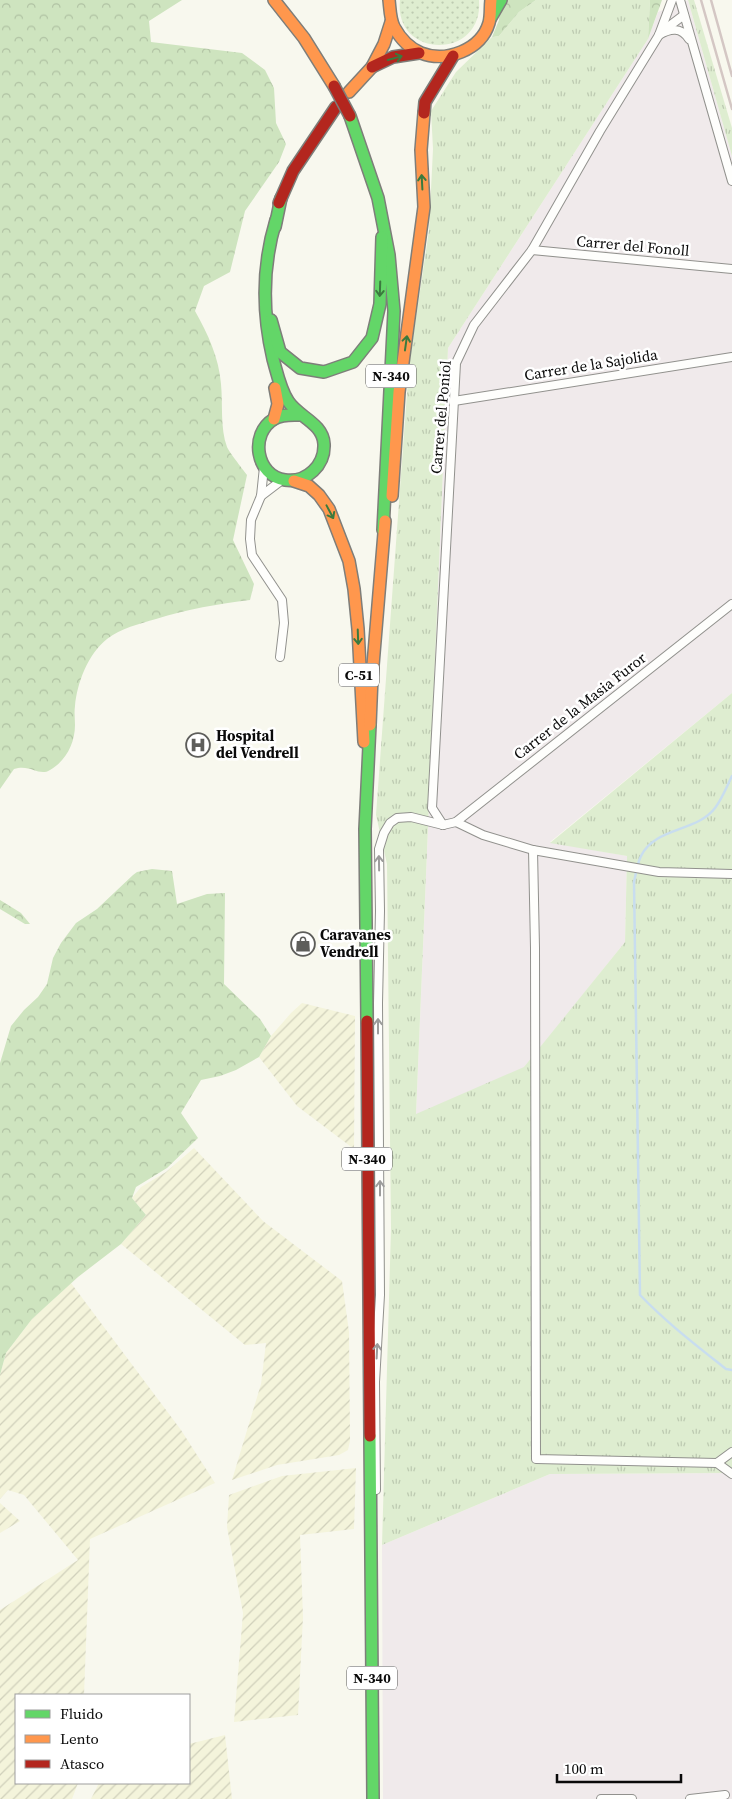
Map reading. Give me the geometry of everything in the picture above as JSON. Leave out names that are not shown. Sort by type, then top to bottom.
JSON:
[{"type":"main road","name":"N-340","points":[[274,0],[304,38],[350,116],[378,198],[389,255],[394,311],[365,829],[373,1799]]},
{"type":"main road","points":[[349,92],[372,67],[384,44],[391,22],[389,0]]},
{"type":"main road","points":[[490,20],[492,0]]},
{"type":"main road","points":[[372,67],[393,57],[419,53],[439,58],[453,56],[468,50],[479,40],[501,0]]},
{"type":"main road","points":[[391,22],[402,40],[419,53]]},
{"type":"main road","points":[[383,530],[392,498],[399,392],[424,207],[421,150],[425,102],[453,56]]},
{"type":"main road","points":[[276,220],[270,236],[264,269],[264,308],[268,341],[278,379],[286,398],[300,415],[311,420],[319,429],[324,439],[325,451],[322,462],[315,471],[306,478],[294,481],[282,480],[272,475],[259,458],[260,436],[274,419],[280,400],[272,383],[262,343],[259,299],[261,262],[268,229],[293,171],[336,107]]},
{"type":"main road","points":[[281,198],[276,220],[268,310],[280,352],[300,368],[324,372],[353,362],[372,338],[380,304],[383,223]]},
{"type":"main road","points":[[274,419],[282,416],[300,415]]},
{"type":"main road","name":"C-51","points":[[294,481],[309,486],[319,495],[329,509],[349,562],[358,629],[362,736],[368,761]]},
{"type":"street","name":"Carrer del Poniol","points":[[443,825],[432,808],[456,363],[474,325],[532,250],[600,131],[659,34],[672,0]]},
{"type":"street","points":[[680,0],[732,181]]},
{"type":"street","name":"Carrer del Poniol","points":[[659,34],[684,15]]},
{"type":"street","points":[[659,34],[671,29],[682,31],[688,36],[694,47]]},
{"type":"street","name":"Carrer del Fonoll","points":[[532,250],[732,269]]},
{"type":"street","name":"Carrer de la Sajolida","points":[[454,401],[732,357]]},
{"type":"street","points":[[264,467],[262,496],[251,520],[250,539],[252,555],[282,600],[284,623],[280,657]]},
{"type":"street","points":[[262,496],[282,480]]},
{"type":"street","name":"Carrer de la Masia Furor","points":[[443,825],[456,822],[732,604]]},
{"type":"street","points":[[370,1557],[375,1525],[375,1382],[380,1294],[379,849],[384,833],[390,823],[398,818],[411,817],[443,825]]},
{"type":"street","points":[[456,822],[483,835],[533,850],[658,872],[732,874]]},
{"type":"street","points":[[533,850],[535,948],[536,1460],[717,1464],[732,1474]]},
{"type":"street","points":[[717,1464],[732,1452]]},
{"type":"street","points":[[690,1799],[729,1795]]},
{"type":"street","points":[[717,1799],[729,1795]]},
{"type":"street","points":[[601,1799],[632,1799]]},
{"type":"shaded area","points":[[688,0],[732,156],[732,693],[550,842],[627,856],[625,942],[524,1068],[416,1115],[448,348],[648,39],[658,12]]},
{"type":"shaded area","points":[[732,1473],[732,1799],[383,1799],[382,1545],[550,1474]]},
{"type":"green space","points":[[0,0],[182,0],[149,21],[151,42],[242,53],[265,70],[274,88],[276,123],[286,144],[279,162],[245,211],[230,272],[204,286],[195,311],[208,337],[218,365],[221,384],[223,432],[227,447],[247,475],[233,540],[254,584],[250,600],[203,607],[168,615],[130,627],[107,639],[94,653],[81,679],[76,697],[75,732],[65,757],[46,772],[25,768],[14,769],[0,789]]},
{"type":"green space","points":[[400,0],[479,0],[477,20],[468,34],[454,42],[439,45],[423,42],[410,33],[402,19]]},
{"type":"green space","points":[[500,0],[536,0],[519,12],[499,36],[492,37],[499,20]]},
{"type":"green space","points":[[536,0],[650,0],[648,39],[448,348],[416,1114],[524,1067],[625,942],[627,856],[550,843],[732,693],[732,1473],[550,1474],[382,1545],[391,1228],[387,864],[376,815],[409,366],[429,230],[433,149],[431,111],[456,72],[492,37],[499,36],[519,12]]},
{"type":"green space","points":[[650,0],[662,0],[648,39]]},
{"type":"green space","points":[[688,0],[694,0],[732,128],[732,156]]},
{"type":"green space","points":[[152,869],[172,871],[177,904],[207,894],[225,893],[224,984],[260,1019],[271,1036],[259,1057],[236,1070],[201,1080],[181,1113],[198,1138],[167,1168],[136,1187],[132,1198],[146,1215],[121,1244],[78,1277],[32,1319],[6,1353],[0,1375],[0,1063],[11,1026],[38,997],[47,984],[53,958],[61,943],[76,923],[97,909],[137,872]]},
{"type":"green space","points":[[0,900],[21,913],[30,924],[25,924],[0,909]]},
{"type":"green space","points":[[302,1003],[355,1016],[354,1149],[297,1106],[259,1057],[271,1036]]},
{"type":"green space","points":[[194,1148],[263,1221],[342,1281],[349,1332],[350,1441],[348,1450],[339,1455],[277,1465],[232,1480],[261,1384],[266,1343],[245,1345],[121,1244],[146,1215],[132,1198],[141,1187],[166,1172]]},
{"type":"green space","points":[[71,1283],[181,1430],[215,1483],[90,1539],[84,1694],[15,1694],[15,1784],[78,1784],[72,1799],[0,1799],[0,1610],[78,1560],[24,1495],[8,1490],[0,1499],[0,1375],[6,1353],[32,1319]]},
{"type":"green space","points":[[356,1468],[354,1529],[300,1535],[303,1617],[298,1715],[234,1722],[243,1613],[227,1527],[229,1495],[282,1476]]},
{"type":"green space","points":[[0,1503],[20,1521],[0,1533]]},
{"type":"green space","points":[[225,1735],[232,1799],[91,1799],[98,1784],[190,1784],[190,1744]]},
{"type":"waterway","points":[[732,776],[718,804],[707,816],[698,822],[666,834],[647,847],[641,856],[634,882],[640,1295],[693,1343],[726,1369],[732,1370]]},
{"type":"railway","points":[[701,0],[732,109]]},
{"type":"railway","points":[[711,0],[732,76]]},
{"type":"traffic: fast","points":[[490,19],[501,0]]},
{"type":"traffic: fast","points":[[350,116],[378,198],[389,255],[394,311],[383,530]]},
{"type":"traffic: fast","points":[[275,227],[281,198]]},
{"type":"traffic: fast","points":[[276,220],[268,255],[265,289],[269,341],[285,396],[292,407],[315,425],[323,437],[324,452],[313,471],[301,479],[285,480],[275,477],[262,463],[259,454],[261,434],[266,426],[277,417],[300,415]]},
{"type":"traffic: fast","points":[[271,320],[280,352],[300,368],[324,372],[353,362],[372,338],[380,304],[382,237]]},
{"type":"traffic: fast","points":[[367,1021],[365,829],[370,725]]},
{"type":"traffic: fast","points":[[370,1436],[373,1799]]},
{"type":"traffic: slow","points":[[274,0],[304,38],[334,86]]},
{"type":"traffic: slow","points":[[389,0],[390,14],[399,35],[413,48],[431,56],[451,55],[461,52],[479,40],[489,23],[491,0]]},
{"type":"traffic: slow","points":[[349,92],[372,67],[384,44],[391,22]]},
{"type":"traffic: slow","points":[[392,496],[399,392],[424,207],[421,150],[424,113]]},
{"type":"traffic: slow","points":[[274,419],[278,404],[275,388]]},
{"type":"traffic: slow","points":[[294,481],[309,486],[319,495],[329,509],[349,561],[358,629],[364,742]]},
{"type":"traffic: slow","points":[[370,725],[372,677],[385,521]]},
{"type":"traffic: jam","points":[[372,67],[393,57],[419,53]]},
{"type":"traffic: jam","points":[[424,113],[425,102],[453,56]]},
{"type":"traffic: jam","points":[[334,86],[350,116]]},
{"type":"traffic: jam","points":[[279,203],[293,171],[336,107]]},
{"type":"traffic: jam","points":[[367,1021],[370,1436]]},
{"type":"place","name":"Hospital del Vendrell","points":[[198,745]]},
{"type":"place","name":"Caravanes Vendrell","points":[[303,944]]}]
